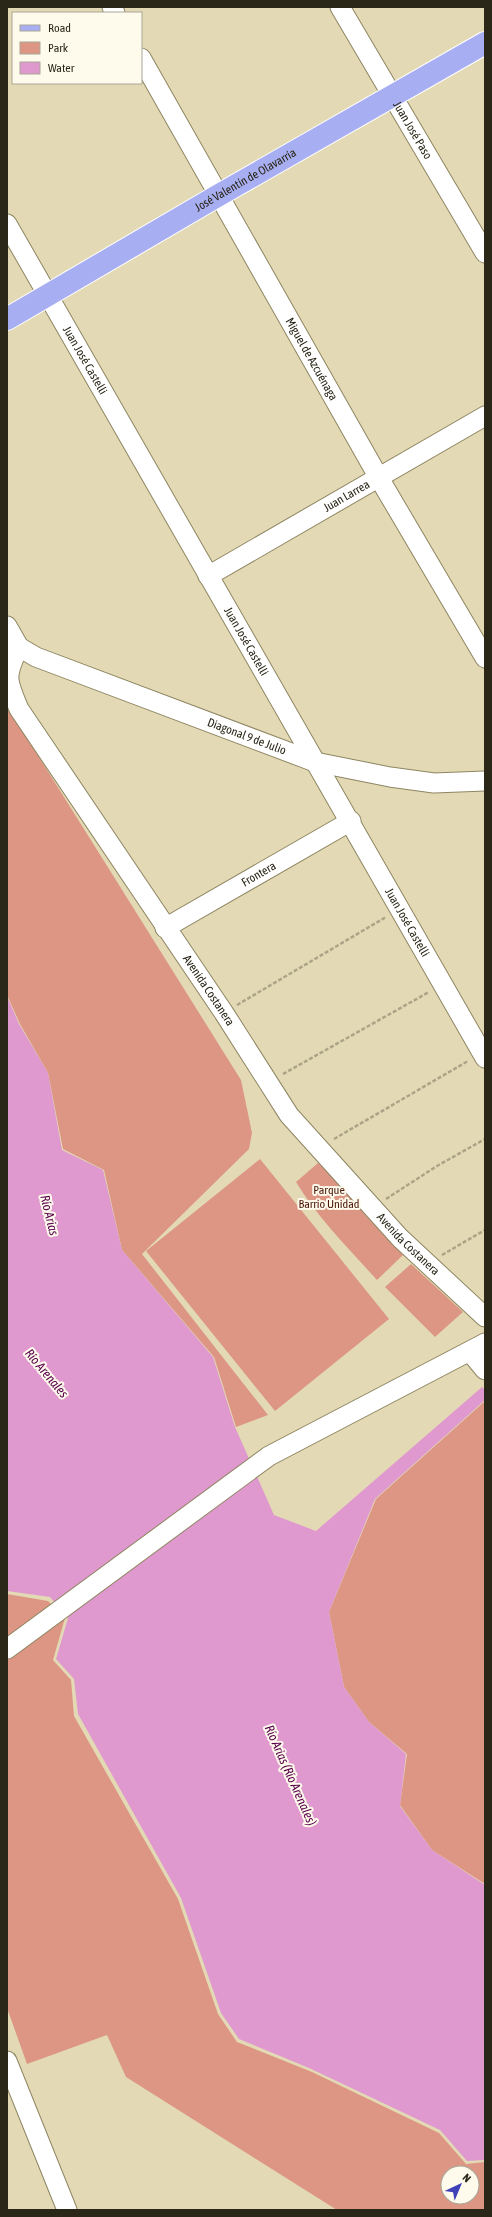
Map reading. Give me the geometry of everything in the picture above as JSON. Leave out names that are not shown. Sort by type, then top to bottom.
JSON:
[{"type":"main road","name":"José Valentín de Olavarría","points":[[7,319],[219,195],[485,43]]},
{"type":"street","name":"Juan José Paso","points":[[340,7],[485,253]]},
{"type":"street","name":"Miguel de Azcuénaga","points":[[142,60],[379,478],[485,658]]},
{"type":"street","name":"Juan José Castelli","points":[[7,224],[484,1055]]},
{"type":"street","name":"Juan Larrea","points":[[208,576],[485,416]]},
{"type":"street","points":[[7,626],[19,647]]},
{"type":"street","name":"Diagonal 9 de Julio","points":[[19,647],[36,657],[315,762],[390,778],[434,783],[485,781]]},
{"type":"street","name":"Avenida Costanera","points":[[19,647],[7,677],[19,709],[224,1013],[289,1115],[372,1208],[428,1264],[485,1317]]},
{"type":"street","name":"Frontera","points":[[166,928],[351,821]]},
{"type":"street","points":[[10,1646],[269,1456],[477,1347],[485,1370]]},
{"type":"street","points":[[7,2061],[67,2210]]},
{"type":"path","points":[[224,1013],[400,908]]},
{"type":"path","points":[[268,1083],[443,984]]},
{"type":"path","points":[[319,1148],[484,1055]]},
{"type":"path","points":[[372,1208],[437,1166],[485,1139]]},
{"type":"path","points":[[428,1264],[485,1230]]},
{"type":"green space","points":[[7,706],[241,1080],[252,1133],[249,1149],[142,1254],[268,1415],[236,1427],[214,1357],[122,1250],[104,1170],[63,1149],[48,1073],[20,1024],[7,995]]},
{"type":"green space","points":[[260,1159],[389,1319],[275,1411],[146,1251]]},
{"type":"green space","name":"Parque Barrio Unidad","points":[[318,1163],[342,1184],[366,1216],[403,1255],[377,1280],[324,1221],[296,1182]]},
{"type":"green space","points":[[411,1264],[463,1312],[435,1337],[385,1287]]},
{"type":"green space","points":[[485,1401],[485,1884],[432,1850],[400,1805],[407,1754],[369,1722],[344,1687],[329,1612],[376,1499]]},
{"type":"green space","points":[[7,1594],[48,1601],[65,1618],[53,1660],[71,1680],[74,1716],[178,1899],[218,2014],[237,2042],[312,2072],[439,2133],[466,2164],[485,2162],[485,2210],[337,2210],[126,2077],[107,2035],[27,2064],[7,2008]]},
{"type":"water","points":[[7,996],[19,1024],[48,1073],[62,1150],[103,1170],[122,1250],[213,1357],[235,1427],[274,1515],[316,1531],[482,1387],[485,1390],[485,1400],[375,1499],[329,1612],[344,1687],[369,1722],[406,1754],[400,1806],[432,1850],[485,1885],[485,2160],[467,2161],[440,2130],[309,2068],[239,2039],[221,2013],[181,1898],[78,1714],[74,1679],[56,1659],[68,1618],[50,1597],[7,1591]]},
{"type":"water label","name":"Río Arias","points":[[50,1215]]},
{"type":"water label","name":"Río Arenales","points":[[47,1373]]},
{"type":"water label","name":"Río Arias (Río Arenales)","points":[[291,1775]]}]
